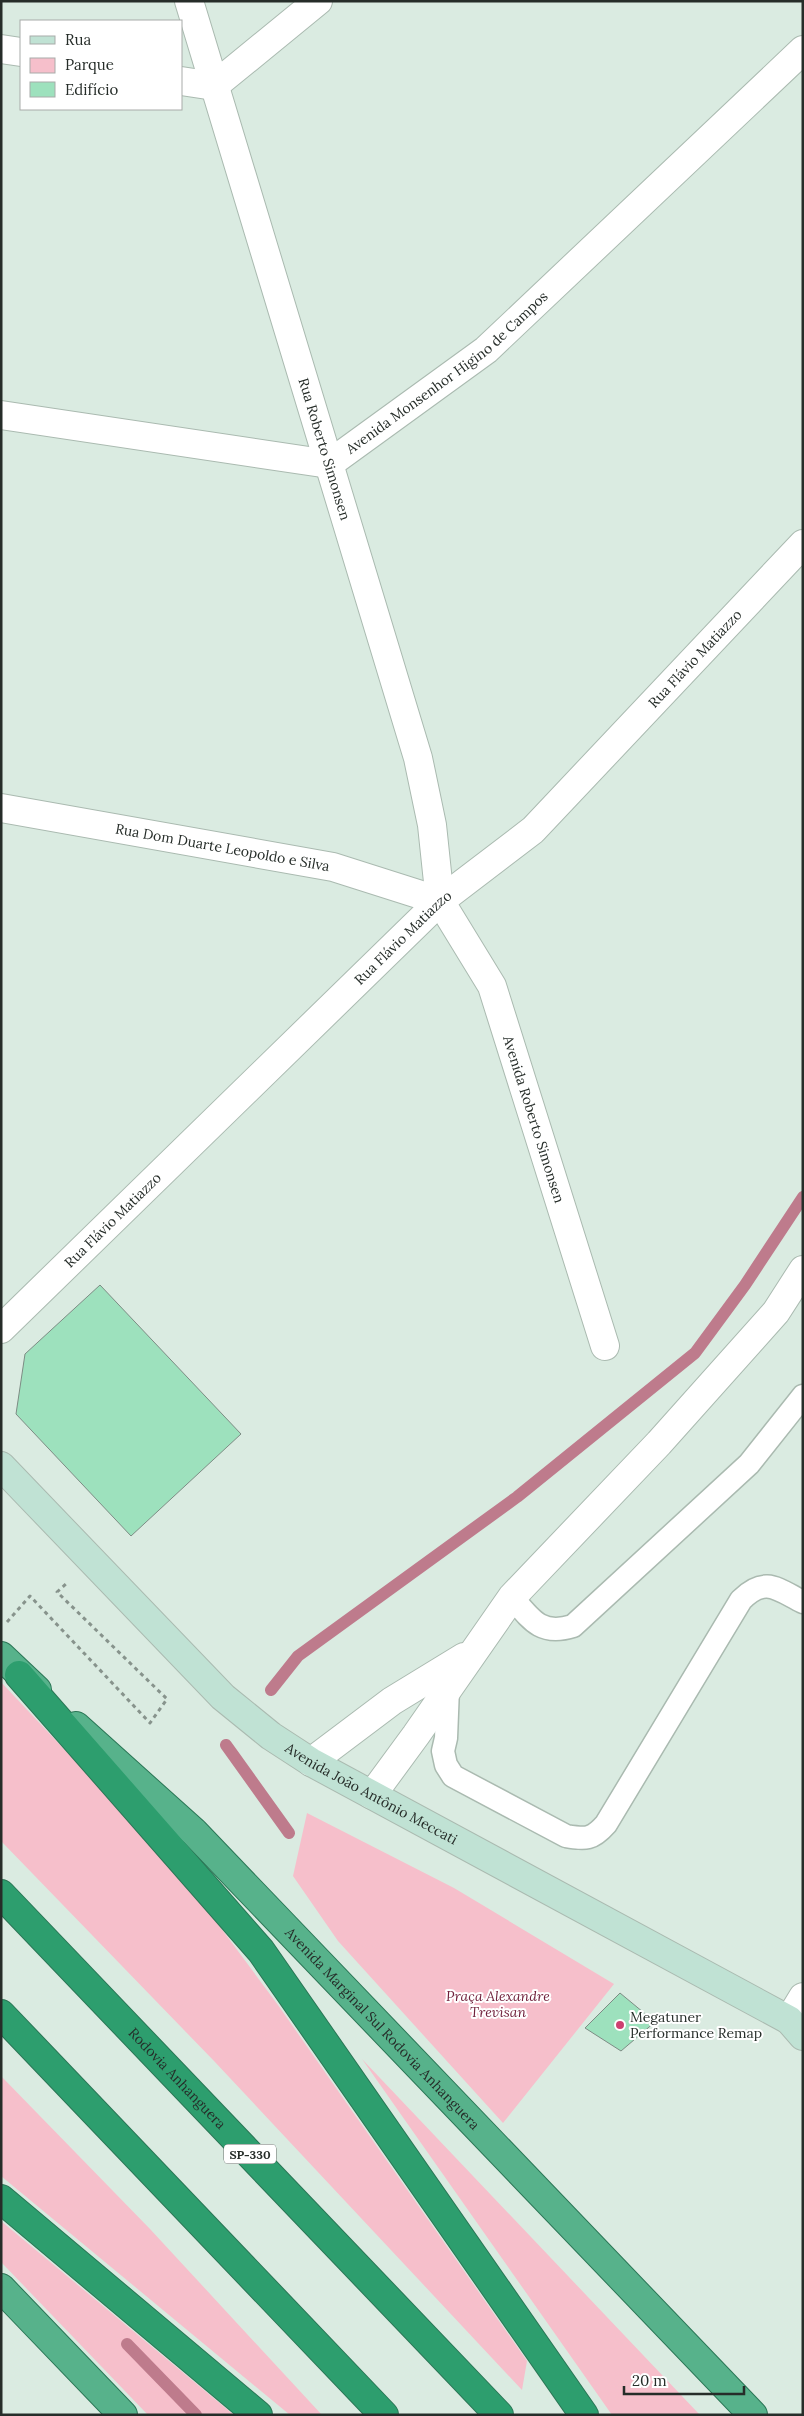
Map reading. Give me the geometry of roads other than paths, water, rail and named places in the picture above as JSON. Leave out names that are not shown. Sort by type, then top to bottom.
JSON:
[{"type":"highway","points":[[10,1665],[261,1951],[584,2415]]},
{"type":"highway","name":"Avenida Marginal Sul Rodovia Anhanguera","points":[[10,1665],[194,1832],[753,2415]]},
{"type":"highway","name":"Rodovia Anhanguera","points":[[1,1894],[499,2415]]},
{"type":"highway","points":[[1,2014],[384,2415]]},
{"type":"highway","points":[[1,2199],[258,2415]]},
{"type":"highway","points":[[1,2288],[123,2415]]},
{"type":"main road","name":"Avenida João Antônio Meccati","points":[[1,1466],[223,1697],[271,1736],[311,1762],[798,2027]]},
{"type":"street","name":"Rua Roberto Simonsen","points":[[189,1],[418,758],[432,825],[440,901]]},
{"type":"street","points":[[182,81],[214,86],[318,1]]},
{"type":"street","points":[[1,48],[20,52]]},
{"type":"street","name":"Avenida Monsenhor Higino de Campos","points":[[329,464],[486,350],[803,50]]},
{"type":"street","points":[[1,415],[329,464]]},
{"type":"street","name":"Rua Flávio Matiazzo","points":[[1,1329],[440,901],[533,830],[803,544]]},
{"type":"street","name":"Rua Dom Duarte Leopoldo e Silva","points":[[1,808],[333,867],[440,901]]},
{"type":"street","name":"Avenida Roberto Simonsen","points":[[440,901],[492,986],[605,1346]]},
{"type":"street","points":[[372,1794],[416,1735],[512,1597],[659,1443],[776,1312],[803,1270]]},
{"type":"street","points":[[311,1762],[392,1701],[474,1651]]},
{"type":"street","points":[[798,2027],[803,1997]]},
{"type":"lane","points":[[512,1597],[534,1622],[545,1628],[560,1630],[573,1626],[749,1464],[803,1396]]},
{"type":"lane","points":[[448,1688],[444,1751],[446,1765],[453,1776],[566,1836],[583,1839],[597,1835],[606,1824],[741,1600],[752,1590],[763,1586],[774,1587],[803,1602]]},
{"type":"waterway","points":[[271,1690],[298,1656],[517,1497],[695,1353],[745,1285],[803,1197]]},
{"type":"waterway","points":[[226,1745],[289,1833]]},
{"type":"waterway","points":[[127,2344],[196,2415]]},
{"type":"place","name":"Megatuner Performance Remap","points":[[620,2025]]},
{"type":"park label","name":"Praça Alexandre Trevisan","points":[[498,2004]]}]
